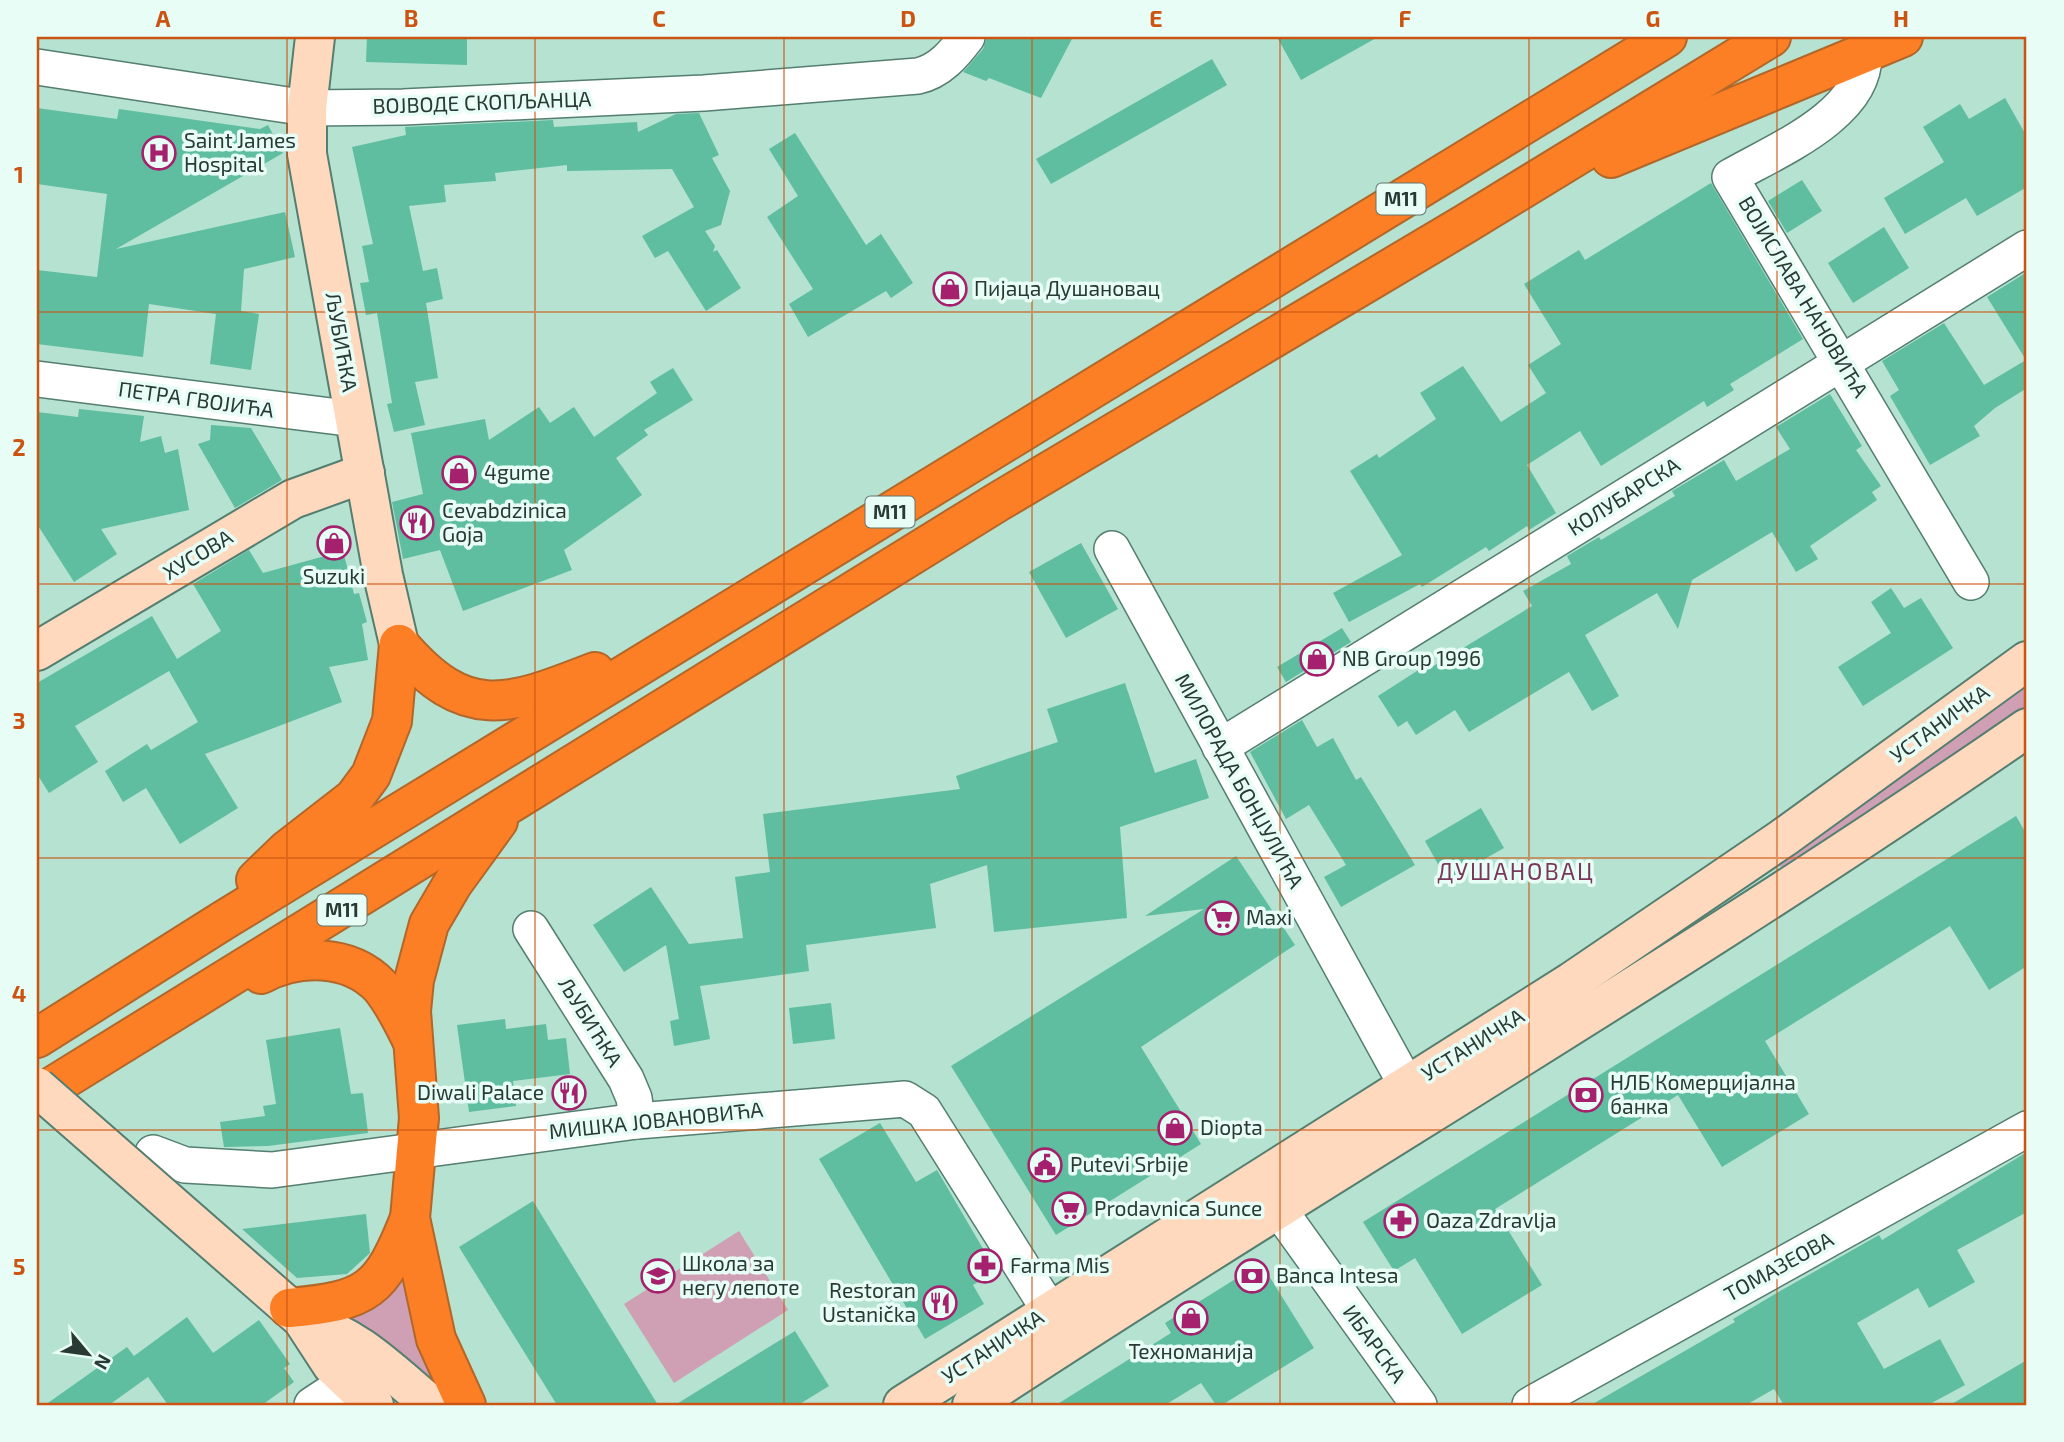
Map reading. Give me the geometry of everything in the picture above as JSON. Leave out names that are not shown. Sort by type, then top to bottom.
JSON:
[{"type":"highway","name":"M11","points":[[37,1038],[224,919],[1667,37]]},
{"type":"highway","name":"M11","points":[[37,1096],[996,503],[1465,224],[1771,37]]},
{"type":"highway","points":[[1465,224],[1695,121],[1903,37]]},
{"type":"highway","points":[[399,644],[423,672],[442,686],[462,695],[483,699],[506,700],[540,693],[608,667],[644,662]]},
{"type":"highway","points":[[224,919],[252,884],[287,850],[354,798],[371,775],[392,721],[399,644]]},
{"type":"highway","points":[[296,1314],[341,1301],[374,1286],[394,1258],[410,1218],[417,1149],[419,1098],[412,1040],[414,980],[429,924],[453,883],[509,805]]},
{"type":"highway","points":[[173,1012],[227,992],[273,967],[303,960],[322,960],[352,968],[371,978],[390,1000],[412,1040]]},
{"type":"highway","points":[[410,1218],[436,1339],[466,1405]]},
{"type":"main road","name":"ЉУБИЋКА","points":[[315,37],[307,108],[307,154],[399,644]]},
{"type":"main road","name":"ХУСОВА","points":[[37,651],[293,499],[308,491],[365,473]]},
{"type":"main road","name":"УСТАНИЧКА","points":[[1267,1194],[1407,1086],[1571,982],[1761,853],[2027,661]]},
{"type":"main road","name":"УСТАНИЧКА","points":[[903,1405],[1059,1326],[1267,1194],[1485,1082],[1908,811],[2027,728]]},
{"type":"main road","points":[[37,1087],[296,1314],[332,1365],[361,1394]]},
{"type":"main road","points":[[296,1314],[334,1329],[353,1341],[431,1405]]},
{"type":"main road","name":"УСТАНИЧКА","points":[[972,1405],[1059,1326]]},
{"type":"street","name":"ВОЈВОДЕ СКОПЉАНЦА","points":[[37,67],[307,108],[403,107],[704,93],[930,73],[945,62],[967,37]]},
{"type":"street","name":"ВОЈИСЛАВА НАНОВИЋА","points":[[1864,55],[1861,81],[1825,120],[1730,177],[1843,362],[1971,582]]},
{"type":"street","name":"КОЛУБАРСКА","points":[[1220,747],[2027,248]]},
{"type":"street","name":"ПЕТРА ГВОЈИЋА","points":[[37,379],[355,419]]},
{"type":"street","name":"МИЛОРАДА БОНЏУЛИЋА","points":[[1112,549],[1407,1086]]},
{"type":"street","name":"ЉУБИЋКА","points":[[531,929],[626,1079],[634,1098],[637,1121]]},
{"type":"street","name":"МИШКА ЈОВАНОВИЋА","points":[[153,1153],[185,1165],[272,1170],[637,1121],[891,1099],[914,1103],[928,1118],[1059,1326]]},
{"type":"street","name":"ТОМАЗЕОВА","points":[[1530,1405],[2027,1129]]},
{"type":"street","name":"ИБАРСКА","points":[[1267,1194],[1419,1405]]},
{"type":"street","points":[[312,1405],[361,1394]]},
{"type":"shaded area","points":[[2027,683],[2027,708],[2004,725],[1783,869],[1777,864]]},
{"type":"shaded area","points":[[739,1231],[788,1310],[674,1383],[624,1304]]},
{"type":"shaded area","points":[[402,1282],[444,1401],[347,1316],[378,1304]]},
{"type":"building","points":[[367,37],[467,37],[467,65],[366,62]]},
{"type":"building","points":[[987,37],[1073,37],[1041,98],[989,78],[986,81],[963,72],[983,49]]},
{"type":"building","points":[[1277,37],[1378,37],[1301,80]]},
{"type":"building","points":[[1212,59],[1227,85],[1051,184],[1036,159]]},
{"type":"building","points":[[2005,98],[2027,137],[2027,187],[1977,216],[1966,198],[1905,234],[1884,198],[1944,162],[1923,127],[1960,104],[1969,119]]},
{"type":"building","points":[[37,108],[117,119],[119,109],[260,129],[268,125],[283,153],[116,249],[285,212],[295,257],[244,269],[241,311],[259,314],[251,370],[210,364],[216,314],[149,304],[143,357],[37,344],[37,270],[97,277],[107,194],[37,184]]},
{"type":"building","points":[[699,113],[719,155],[712,158],[730,191],[721,225],[705,231],[715,246],[713,252],[717,250],[741,288],[706,311],[668,251],[655,258],[642,236],[694,207],[672,169],[567,171],[567,165],[495,173],[496,181],[444,185],[446,202],[409,206],[423,271],[437,268],[443,299],[426,303],[438,378],[415,382],[425,425],[394,432],[387,404],[392,403],[377,313],[366,315],[360,283],[369,282],[362,246],[373,244],[352,147],[406,135],[405,127],[553,120],[554,127],[637,122],[638,132],[676,114]]},
{"type":"building","points":[[795,133],[866,245],[881,234],[913,283],[891,298],[886,291],[808,337],[789,304],[813,289],[767,217],[798,196],[769,149]]},
{"type":"building","points":[[1802,180],[1822,211],[1787,233],[1768,201]]},
{"type":"building","points":[[1711,183],[1803,339],[1730,384],[1734,390],[1707,407],[1704,401],[1601,466],[1580,431],[1527,465],[1556,513],[1529,530],[1527,526],[1489,551],[1486,547],[1422,587],[1420,584],[1349,622],[1333,593],[1402,555],[1350,471],[1377,454],[1379,458],[1436,419],[1420,393],[1463,366],[1501,422],[1546,393],[1528,365],[1561,344],[1524,284],[1579,250],[1585,260]]},
{"type":"building","points":[[1884,227],[1909,268],[1853,303],[1828,263]]},
{"type":"building","points":[[2027,272],[2027,388],[1995,408],[1974,426],[1980,436],[1930,465],[1890,396],[1899,390],[1882,361],[1944,323],[1984,385],[2026,360],[1987,297]]},
{"type":"building","points":[[673,368],[693,400],[644,430],[648,435],[616,458],[642,495],[564,550],[572,570],[463,611],[440,550],[403,559],[392,502],[423,494],[411,433],[485,419],[489,440],[539,407],[550,423],[574,407],[594,437],[657,393],[650,382]]},
{"type":"building","points":[[1830,394],[1862,446],[1856,450],[1881,486],[1872,492],[1877,500],[1810,546],[1818,559],[1796,572],[1772,532],[1692,580],[1678,629],[1657,593],[1585,635],[1619,696],[1592,711],[1569,672],[1469,732],[1455,710],[1416,735],[1407,721],[1398,727],[1378,696],[1420,669],[1422,673],[1532,606],[1523,591],[1571,564],[1567,556],[1599,537],[1601,540],[1675,496],[1672,491],[1724,460],[1736,481],[1790,449],[1776,427]]},
{"type":"building","points":[[79,409],[144,416],[140,442],[161,436],[165,453],[178,449],[189,510],[101,529],[117,554],[74,582],[37,524],[37,412],[78,417]]},
{"type":"building","points":[[211,425],[251,428],[282,480],[235,508],[198,444],[210,440]]},
{"type":"building","points":[[1081,543],[1118,609],[1066,638],[1029,572]]},
{"type":"building","points":[[249,550],[263,573],[343,551],[354,594],[359,593],[367,622],[362,624],[368,660],[329,667],[342,702],[205,754],[238,808],[180,844],[146,788],[123,802],[105,771],[147,744],[151,750],[198,722],[169,671],[75,726],[98,762],[49,793],[37,774],[37,683],[152,616],[177,659],[221,631],[193,584]]},
{"type":"building","points":[[1891,588],[1904,608],[1921,598],[1953,648],[1863,706],[1838,667],[1891,633],[1871,602]]},
{"type":"building","points":[[1342,628],[1351,642],[1286,682],[1277,667]]},
{"type":"building","points":[[1125,683],[1155,773],[1196,759],[1209,798],[1120,827],[1127,918],[994,932],[987,865],[930,884],[936,928],[806,945],[809,971],[700,986],[710,1039],[674,1046],[670,1021],[679,1019],[666,945],[624,972],[593,925],[651,887],[689,944],[743,938],[735,877],[770,872],[763,814],[960,789],[956,776],[1058,742],[1047,709]]},
{"type":"building","points":[[1302,720],[1317,747],[1333,738],[1356,780],[1361,777],[1415,865],[1341,907],[1324,877],[1346,865],[1309,805],[1286,819],[1250,752]]},
{"type":"building","points":[[1481,808],[1504,848],[1447,880],[1425,841]]},
{"type":"building","points":[[2016,816],[2027,835],[2027,966],[1989,990],[1950,926],[1765,1041],[1809,1114],[1722,1167],[1678,1095],[1495,1209],[1542,1285],[1462,1334],[1415,1258],[1394,1271],[1363,1222]]},
{"type":"building","points":[[1236,856],[1295,945],[1141,1047],[1201,1144],[1056,1235],[951,1066],[1204,909],[1145,916]]},
{"type":"building","points":[[831,1003],[835,1039],[793,1044],[789,1008]]},
{"type":"building","points":[[505,1019],[506,1029],[546,1024],[548,1040],[566,1038],[570,1074],[513,1081],[516,1106],[469,1112],[457,1025]]},
{"type":"building","points":[[340,1028],[351,1094],[363,1093],[368,1133],[268,1146],[224,1147],[220,1122],[265,1116],[263,1106],[276,1104],[266,1040]]},
{"type":"building","points":[[880,1123],[916,1182],[937,1170],[996,1271],[973,1285],[984,1304],[925,1339],[819,1159]]},
{"type":"building","points":[[2027,1152],[2027,1212],[1957,1250],[1975,1282],[1929,1308],[1918,1288],[1857,1323],[1884,1369],[1940,1339],[1965,1385],[1928,1405],[1784,1405],[1774,1389],[1746,1405],[1591,1405],[1735,1322],[1733,1319],[1775,1294],[1879,1235],[1882,1240]]},
{"type":"building","points":[[533,1201],[658,1405],[557,1405],[459,1247]]},
{"type":"building","points":[[366,1214],[370,1253],[347,1274],[297,1278],[242,1229]]},
{"type":"building","points":[[1261,1263],[1314,1348],[1222,1405],[1216,1405],[1201,1383],[1165,1405],[1056,1405],[1171,1333],[1165,1323]]},
{"type":"building","points":[[187,1317],[213,1353],[259,1320],[290,1364],[284,1368],[294,1382],[262,1405],[168,1405],[148,1377],[109,1405],[45,1405],[127,1347],[134,1356]]},
{"type":"building","points":[[795,1331],[829,1386],[798,1405],[675,1405]]},
{"type":"building","points":[[2027,1360],[2027,1405],[1950,1405]]},
{"type":"place","name":"Saint James Hospital","points":[[159,153]]},
{"type":"place","name":"Пијаца Душановац","points":[[950,289]]},
{"type":"place","name":"4gume","points":[[459,473]]},
{"type":"place","name":"Cevabdzinica Goja","points":[[417,523]]},
{"type":"place","name":"Suzuki","points":[[334,543]]},
{"type":"place","name":"NB Group 1996","points":[[1317,659]]},
{"type":"place","name":"Maxi","points":[[1222,918]]},
{"type":"place","name":"Diwali Palace","points":[[569,1093]]},
{"type":"place","name":"НЛБ Комерцијална банка","points":[[1586,1095]]},
{"type":"place","name":"Diopta","points":[[1175,1128]]},
{"type":"place","name":"Putevi Srbije","points":[[1045,1165]]},
{"type":"place","name":"Prodavnica Sunce","points":[[1069,1209]]},
{"type":"place","name":"Oaza Zdravlja","points":[[1401,1221]]},
{"type":"place","name":"Farma Mis","points":[[985,1266]]},
{"type":"place","name":"Школа за негу лепоте","points":[[658,1276]]},
{"type":"place","name":"Banca Intesa","points":[[1252,1276]]},
{"type":"place","name":"Restoran Ustanička","points":[[940,1303]]},
{"type":"place","name":"Техноманија","points":[[1191,1318]]},
{"type":"district","name":"ДУШАНОВАЦ","points":[[1516,872]]}]
